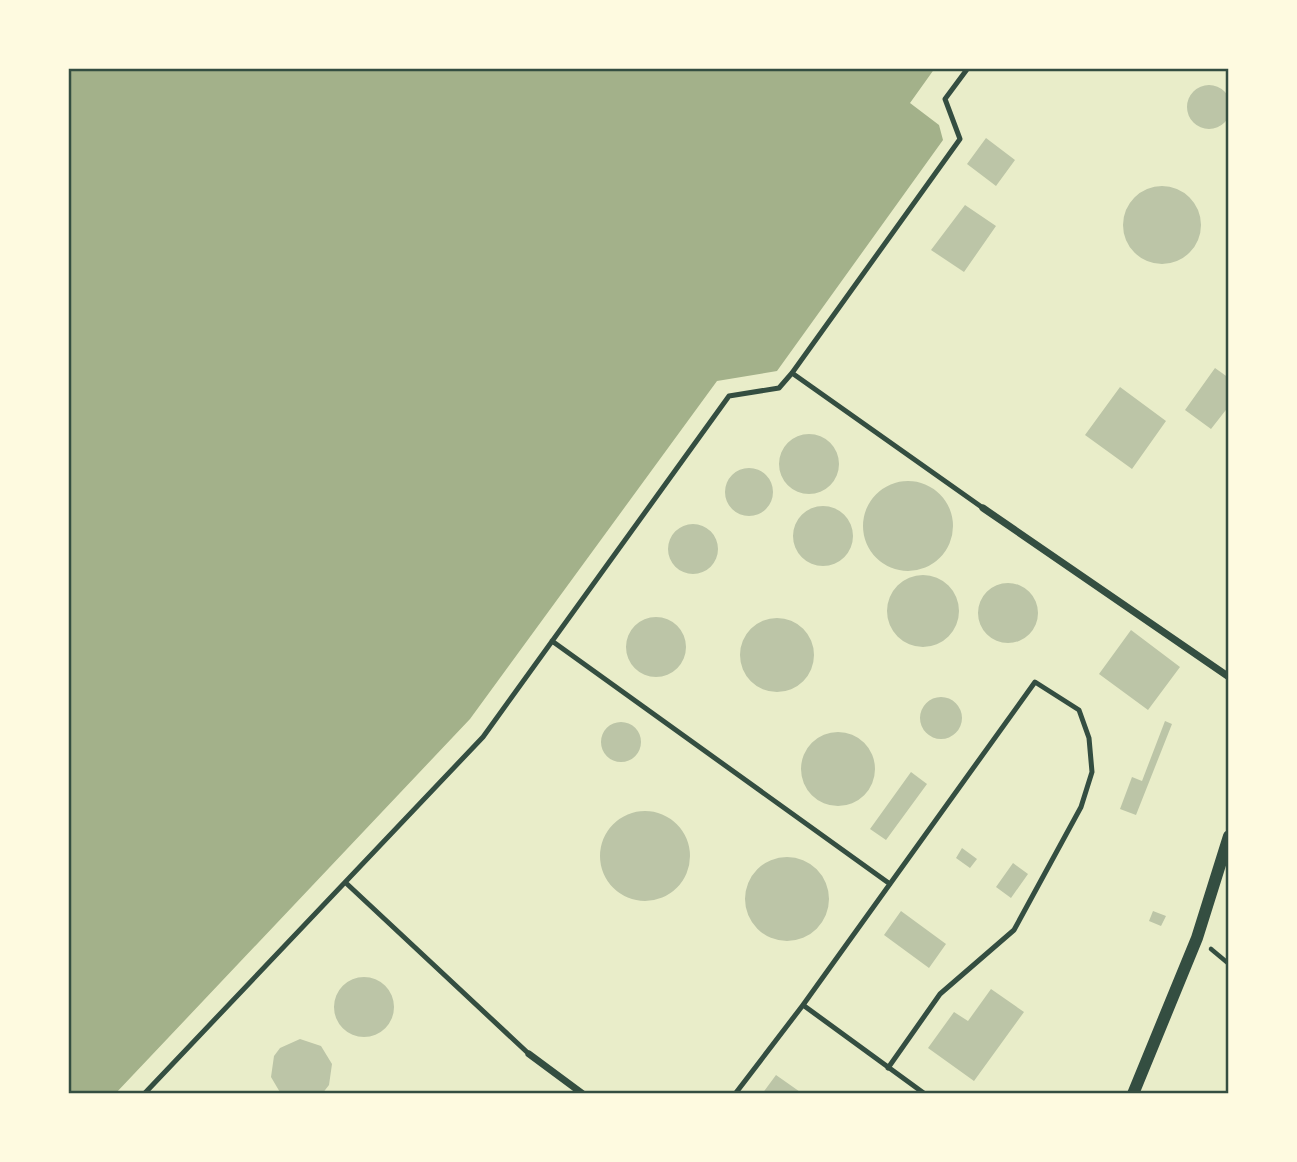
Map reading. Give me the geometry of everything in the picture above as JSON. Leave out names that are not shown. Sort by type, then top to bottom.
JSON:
[{"type":"street","points":[[984,508],[1229,677]]},
{"type":"street","points":[[1133,1094],[1197,938],[1229,836]]},
{"type":"street","points":[[528,1054],[583,1094]]},
{"type":"lane","points":[[145,1094],[484,737],[729,396],[779,388],[792,373],[960,139],[945,99],[968,68]]},
{"type":"lane","points":[[792,373],[984,508]]},
{"type":"lane","points":[[552,641],[890,884]]},
{"type":"lane","points":[[735,1094],[803,1005],[1034,682],[1079,710],[1089,738],[1092,772],[1081,807],[1014,930],[940,994],[888,1068]]},
{"type":"lane","points":[[346,883],[528,1054]]},
{"type":"lane","points":[[803,1005],[925,1094]]},
{"type":"shaded area","points":[[68,68],[935,68],[910,103],[939,125],[943,140],[777,371],[717,381],[470,719],[115,1094],[68,1094]]},
{"type":"building","points":[[1209,85],[1225,91],[1231,107],[1225,123],[1209,129],[1193,123],[1187,107],[1193,91]]},
{"type":"building","points":[[986,138],[1015,160],[996,186],[967,164]]},
{"type":"building","points":[[1162,186],[1177,189],[1194,203],[1201,225],[1198,240],[1184,257],[1162,264],[1147,261],[1130,247],[1123,225],[1126,210],[1140,193]]},
{"type":"building","points":[[965,205],[996,226],[964,272],[931,250]]},
{"type":"building","points":[[1215,368],[1229,378],[1229,406],[1211,429],[1185,410]]},
{"type":"building","points":[[1120,387],[1166,421],[1132,469],[1085,435]]},
{"type":"building","points":[[809,434],[830,443],[839,464],[830,485],[809,494],[788,485],[779,464],[788,443]]},
{"type":"building","points":[[749,468],[766,475],[773,492],[766,509],[749,516],[732,509],[725,492],[732,475]]},
{"type":"building","points":[[908,481],[925,484],[940,494],[950,509],[953,526],[950,543],[940,558],[925,568],[908,571],[891,568],[876,558],[866,543],[863,526],[866,509],[876,494],[891,484]]},
{"type":"building","points":[[823,506],[844,515],[853,536],[844,557],[823,566],[802,557],[793,536],[802,515]]},
{"type":"building","points":[[693,524],[711,531],[718,549],[711,567],[693,574],[675,567],[668,549],[675,531]]},
{"type":"building","points":[[923,575],[937,578],[949,585],[956,597],[959,611],[956,625],[949,637],[937,644],[923,647],[909,644],[897,637],[890,625],[887,611],[890,597],[897,585],[909,578]]},
{"type":"building","points":[[1008,583],[1029,592],[1038,613],[1029,634],[1008,643],[987,634],[978,613],[987,592]]},
{"type":"building","points":[[656,617],[677,626],[686,647],[677,668],[656,677],[635,668],[626,647],[635,626]]},
{"type":"building","points":[[770,618],[784,618],[798,624],[808,634],[814,655],[812,669],[798,686],[784,692],[770,692],[756,686],[746,676],[740,662],[740,648],[746,634],[756,624]]},
{"type":"building","points":[[1131,630],[1180,667],[1148,710],[1099,674]]},
{"type":"building","points":[[941,697],[956,703],[962,718],[956,733],[941,739],[926,733],[920,718],[926,703]]},
{"type":"building","points":[[1165,721],[1172,724],[1136,815],[1120,809],[1132,777],[1142,781]]},
{"type":"building","points":[[621,722],[629,723],[635,728],[640,734],[640,750],[635,756],[629,761],[621,762],[613,761],[607,756],[602,750],[601,742],[602,734],[607,728],[613,723]]},
{"type":"building","points":[[838,732],[859,738],[869,748],[875,769],[869,790],[859,800],[838,806],[817,800],[807,790],[801,769],[807,748],[817,738]]},
{"type":"building","points":[[911,772],[927,784],[886,840],[870,829]]},
{"type":"building","points":[[645,811],[662,815],[677,824],[686,839],[690,856],[686,873],[677,888],[662,897],[645,901],[628,897],[613,888],[604,873],[600,856],[604,839],[613,824],[628,815]]},
{"type":"building","points":[[962,848],[977,859],[970,868],[956,858]]},
{"type":"building","points":[[787,857],[803,860],[817,869],[826,883],[829,899],[826,915],[817,929],[803,938],[787,941],[771,938],[757,929],[748,915],[745,899],[748,883],[757,869],[771,860]]},
{"type":"building","points":[[1013,863],[1028,874],[1011,898],[996,887]]},
{"type":"building","points":[[901,911],[946,944],[929,968],[884,935]]},
{"type":"building","points":[[1153,911],[1166,916],[1161,926],[1149,921]]},
{"type":"building","points":[[364,977],[381,982],[389,990],[394,1007],[389,1024],[381,1032],[364,1037],[347,1032],[339,1024],[334,1007],[339,990],[347,982]]},
{"type":"building","points":[[991,989],[1024,1012],[974,1081],[928,1048],[954,1012],[968,1021]]},
{"type":"building","points":[[300,1039],[321,1046],[332,1064],[329,1085],[322,1094],[281,1094],[271,1077],[274,1056],[280,1048]]},
{"type":"building","points":[[776,1075],[803,1094],[762,1094]]}]
